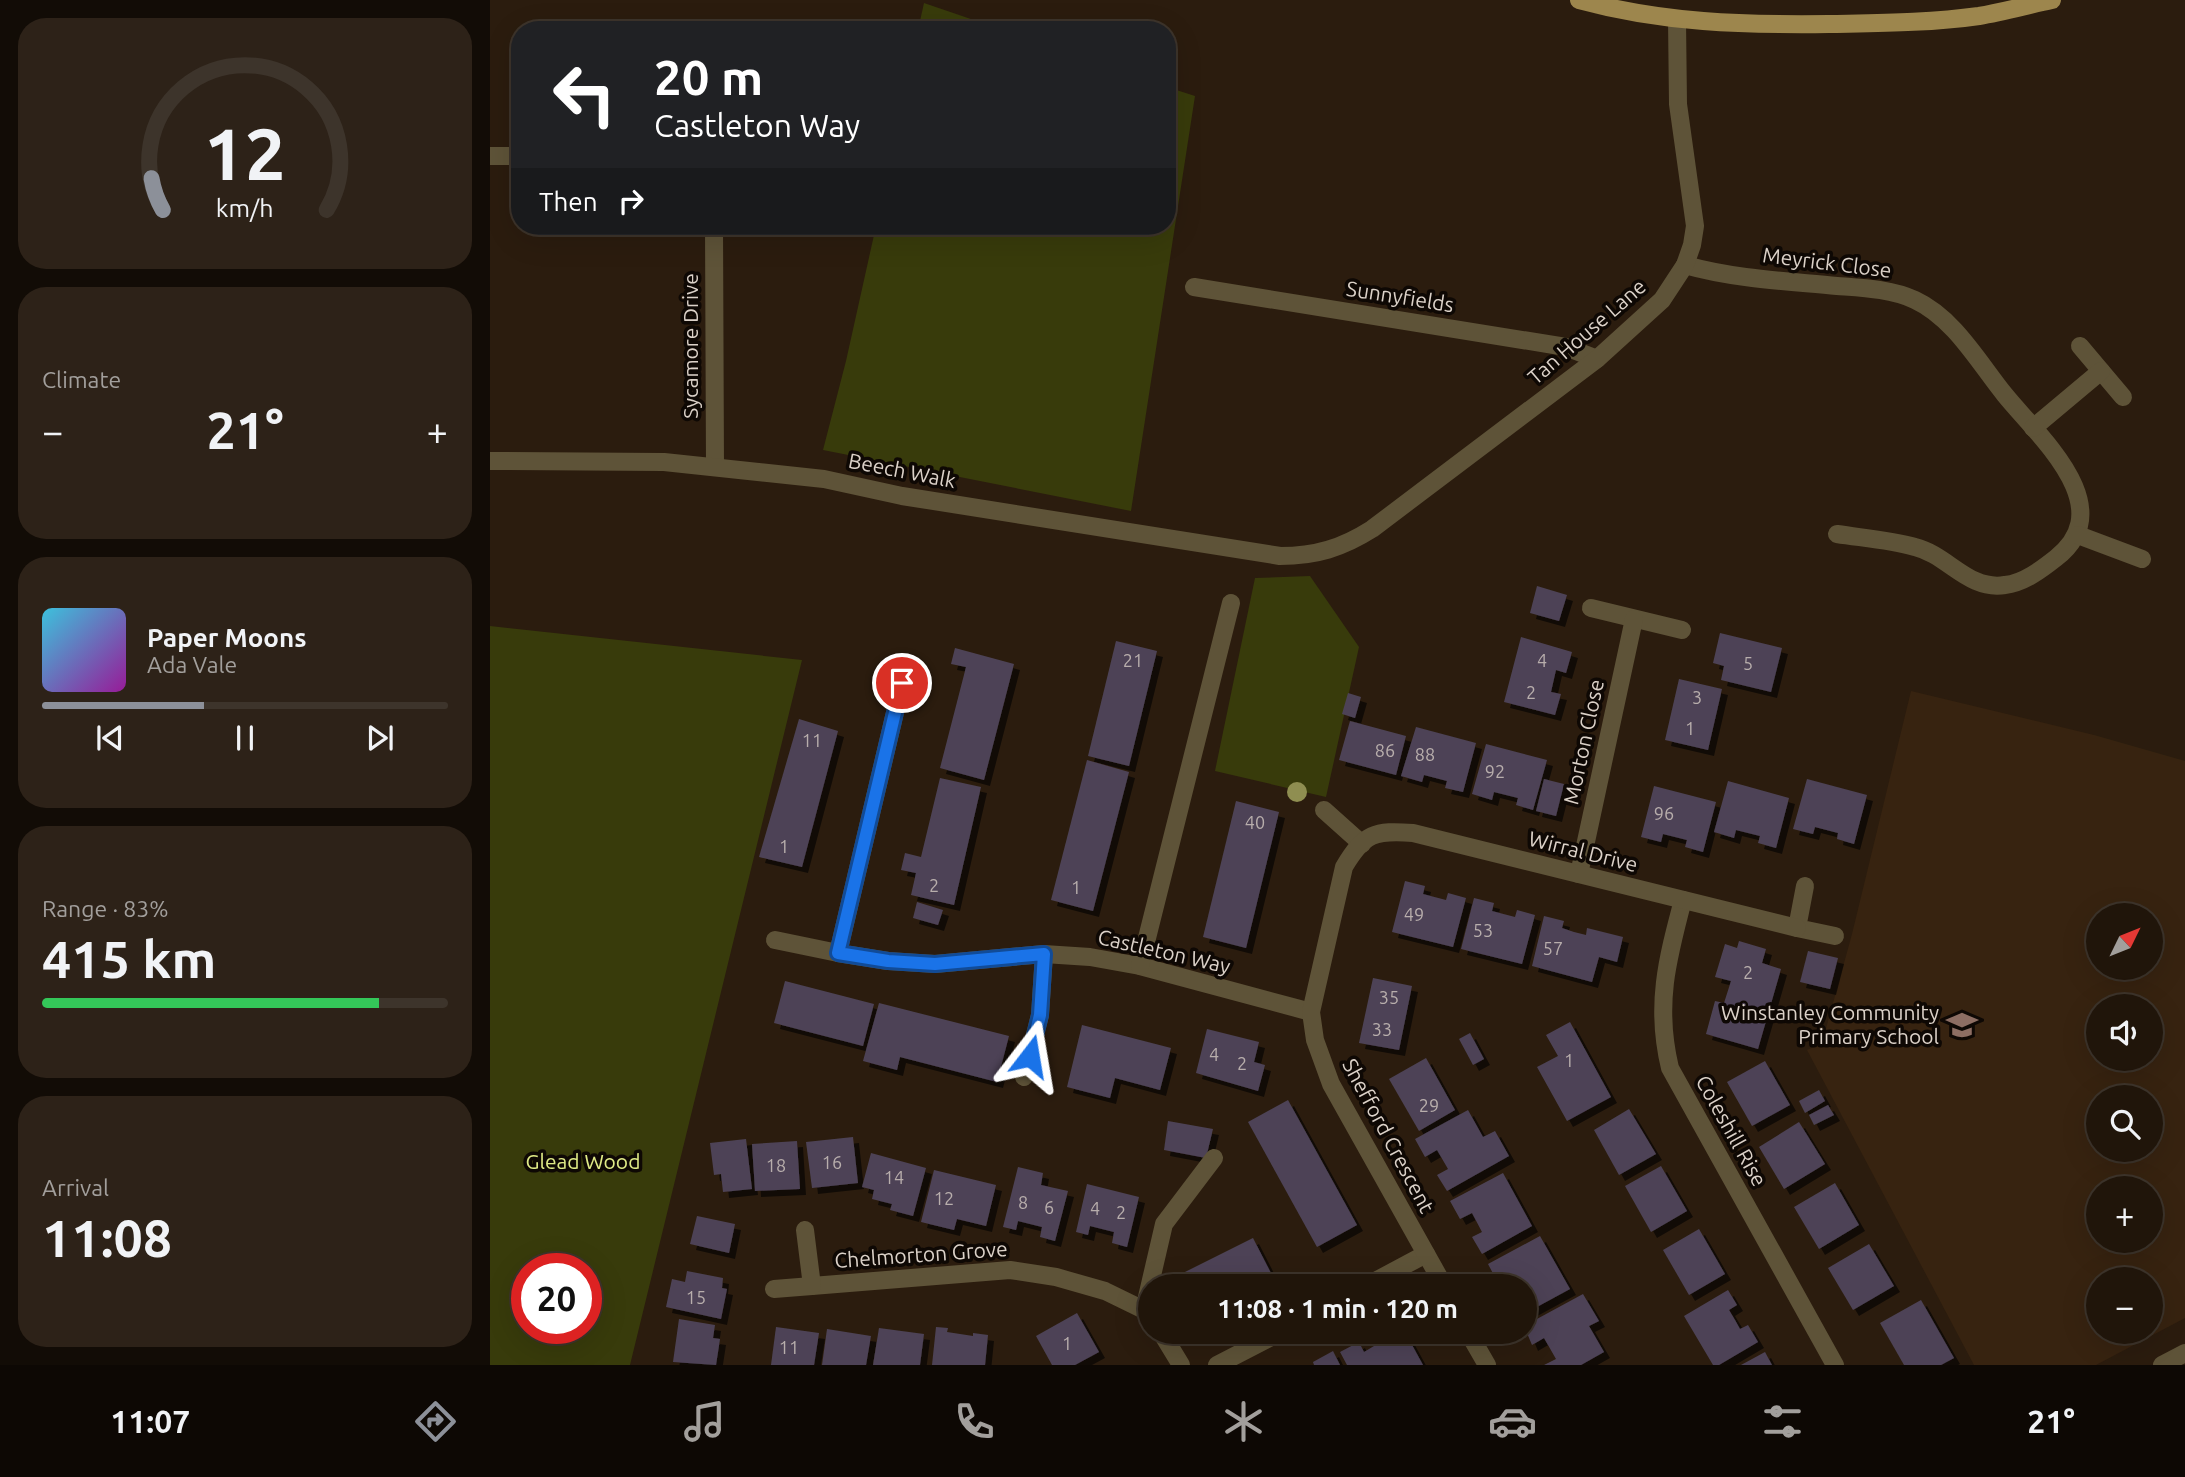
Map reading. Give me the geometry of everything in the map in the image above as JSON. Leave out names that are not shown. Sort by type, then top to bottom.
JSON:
[{"type":"main road","points":[[1579,0],[1678,20],[1770,24],[1904,23],[1980,16],[2052,0]]},
{"type":"street","name":"Tan House Lane","points":[[1304,556],[1351,543],[1372,529],[1597,359],[1662,300],[1685,265],[1695,226],[1678,104],[1678,20]]},
{"type":"street","points":[[490,156],[511,156]]},
{"type":"street","name":"Sycamore Drive","points":[[713,235],[715,466]]},
{"type":"street","name":"Meyrick Close","points":[[1685,265],[1716,274],[1878,289],[1916,300],[1949,325],[2064,465],[2075,489],[2081,520],[2078,535]]},
{"type":"street","name":"Sunnyfields","points":[[1194,287],[1566,347],[1597,359]]},
{"type":"street","points":[[2080,346],[2123,397]]},
{"type":"street","points":[[2033,428],[2101,370]]},
{"type":"street","name":"Beech Walk","points":[[490,461],[664,462],[715,466],[824,479],[929,500],[1280,556],[1304,556]]},
{"type":"street","points":[[1837,534],[1917,547],[1976,582],[1992,587],[2009,585],[2045,567],[2078,535],[2142,559]]},
{"type":"street","points":[[1140,966],[1231,603]]},
{"type":"street","points":[[1591,608],[1682,630]]},
{"type":"street","name":"Morton Close","points":[[1579,874],[1634,619]]},
{"type":"street","points":[[838,953],[902,683]]},
{"type":"street","points":[[1324,810],[1362,844]]},
{"type":"street","name":"Wirral Drive","points":[[1362,844],[1373,834],[1390,831],[1413,833],[1835,936]]},
{"type":"street","name":"Shefford Crescent","points":[[1362,844],[1352,853],[1344,867],[1311,1012],[1315,1040],[1331,1084],[1437,1274]]},
{"type":"street","points":[[1797,928],[1805,886]]},
{"type":"street","name":"Coleshill Rise","points":[[1683,900],[1665,976],[1662,1025],[1670,1068],[1835,1365]]},
{"type":"street","name":"Castleton Way","points":[[775,940],[888,961],[935,964],[1044,954],[1090,957],[1140,966],[1311,1012]]},
{"type":"street","points":[[1024,1077],[1040,1015],[1044,954]]},
{"type":"street","points":[[1155,1274],[1164,1224],[1214,1158]]},
{"type":"street","name":"Chelmorton Grove","points":[[805,1230],[812,1286]]},
{"type":"street","points":[[1388,1274],[1426,1254]]},
{"type":"street","name":"Chelmorton Grove","points":[[774,1289],[1010,1270],[1056,1277],[1105,1291],[1138,1309]]},
{"type":"street","points":[[1168,1344],[1181,1365]]},
{"type":"street","points":[[1217,1365],[1258,1344]]},
{"type":"street","points":[[1475,1344],[1487,1365]]},
{"type":"street","points":[[2162,1365],[2185,1353]]},
{"type":"shaded area","name":"Winstanley Community Primary School","points":[[1911,691],[2094,735],[2185,761],[2185,1318],[2163,1330],[2163,1267],[2086,1267],[2086,1344],[2136,1344],[2096,1365],[1974,1365],[1807,1050],[1822,1043],[1852,934]]},
{"type":"green space","points":[[924,3],[977,21],[920,21]]},
{"type":"green space","points":[[1176,90],[1195,96],[1176,219]]},
{"type":"green space","points":[[874,235],[1174,235],[1131,511],[823,450]]},
{"type":"green space","points":[[1310,576],[1359,647],[1326,797],[1215,771],[1255,578]]},
{"type":"green space","name":"Glead Wood","points":[[490,626],[802,660],[630,1365],[490,1365]]},
{"type":"building","points":[[1537,586],[1567,595],[1559,621],[1530,613]]},
{"type":"building","points":[[1720,633],[1782,648],[1771,692],[1721,680],[1724,666],[1713,663]]},
{"type":"building","points":[[1521,637],[1572,652],[1566,673],[1556,670],[1551,692],[1561,694],[1555,715],[1504,702]]},
{"type":"building","points":[[1116,641],[1157,651],[1129,766],[1088,756]]},
{"type":"building","points":[[955,648],[1014,664],[984,780],[940,768],[966,667],[951,664]]},
{"type":"building","points":[[1679,679],[1722,689],[1708,750],[1665,740]]},
{"type":"building","points":[[1348,693],[1361,697],[1355,718],[1342,714]]},
{"type":"building","points":[[799,719],[838,731],[802,867],[759,857]]},
{"type":"building","points":[[1350,721],[1406,736],[1396,775],[1339,760]]},
{"type":"building","points":[[1416,727],[1476,743],[1463,792],[1445,788],[1447,781],[1424,775],[1422,782],[1401,776]]},
{"type":"building","points":[[1486,744],[1547,760],[1533,810],[1516,805],[1518,798],[1494,792],[1492,800],[1472,794]]},
{"type":"building","points":[[1087,760],[1129,772],[1093,911],[1051,900]]},
{"type":"building","points":[[940,778],[981,787],[954,905],[911,895],[916,873],[901,870],[905,853],[921,857]]},
{"type":"building","points":[[1544,779],[1564,784],[1556,816],[1536,811]]},
{"type":"building","points":[[1807,779],[1867,795],[1854,844],[1837,839],[1838,833],[1815,827],[1813,834],[1793,829]]},
{"type":"building","points":[[1728,781],[1789,798],[1776,848],[1758,843],[1760,836],[1736,830],[1734,838],[1714,832]]},
{"type":"building","points":[[1654,786],[1716,802],[1703,852],[1685,847],[1687,840],[1663,834],[1661,842],[1641,837]]},
{"type":"building","points":[[1236,801],[1279,812],[1246,948],[1203,937]]},
{"type":"building","points":[[1405,881],[1425,886],[1423,894],[1446,900],[1448,893],[1466,898],[1453,947],[1392,932]]},
{"type":"building","points":[[1474,898],[1494,903],[1492,911],[1515,917],[1517,910],[1535,915],[1522,964],[1461,949]]},
{"type":"building","points":[[917,902],[943,910],[938,925],[913,918]]},
{"type":"building","points":[[1544,916],[1564,921],[1562,928],[1574,932],[1586,935],[1587,928],[1623,937],[1617,962],[1599,957],[1592,982],[1532,966]]},
{"type":"building","points":[[1739,941],[1766,949],[1762,963],[1781,969],[1758,1049],[1706,1034],[1715,1001],[1724,1003],[1731,981],[1715,977],[1725,944],[1737,948]]},
{"type":"building","points":[[1808,951],[1838,958],[1830,989],[1800,982]]},
{"type":"building","points":[[1373,978],[1412,986],[1399,1050],[1359,1043]]},
{"type":"building","points":[[785,981],[874,1004],[863,1046],[774,1023]]},
{"type":"building","points":[[879,1003],[1009,1036],[997,1082],[900,1057],[897,1070],[863,1061]]},
{"type":"building","points":[[1570,1022],[1611,1097],[1567,1121],[1537,1067],[1558,1056],[1546,1035]]},
{"type":"building","points":[[1082,1025],[1171,1048],[1160,1090],[1115,1078],[1110,1098],[1067,1087]]},
{"type":"building","points":[[1207,1029],[1259,1042],[1254,1062],[1265,1065],[1258,1091],[1196,1073]]},
{"type":"building","points":[[1470,1033],[1484,1059],[1473,1065],[1459,1039]]},
{"type":"building","points":[[1426,1058],[1455,1110],[1419,1131],[1389,1079]]},
{"type":"building","points":[[1765,1061],[1790,1105],[1752,1126],[1727,1082]]},
{"type":"building","points":[[1819,1090],[1825,1101],[1805,1113],[1799,1101]]},
{"type":"building","points":[[1288,1100],[1357,1225],[1317,1247],[1248,1122]]},
{"type":"building","points":[[1828,1105],[1834,1115],[1814,1125],[1809,1115]]},
{"type":"building","points":[[1629,1109],[1656,1154],[1619,1175],[1594,1130]]},
{"type":"building","points":[[1468,1110],[1483,1137],[1495,1131],[1509,1156],[1447,1191],[1437,1175],[1448,1169],[1437,1150],[1425,1157],[1415,1139]]},
{"type":"building","points":[[1168,1121],[1213,1129],[1206,1158],[1164,1150]]},
{"type":"building","points":[[1799,1122],[1825,1164],[1784,1189],[1759,1147]]},
{"type":"building","points":[[853,1137],[858,1183],[812,1188],[806,1142]]},
{"type":"building","points":[[746,1139],[752,1189],[723,1192],[721,1174],[714,1175],[710,1143]]},
{"type":"building","points":[[797,1141],[800,1189],[755,1191],[752,1144]]},
{"type":"building","points":[[871,1153],[926,1168],[913,1216],[890,1210],[892,1204],[872,1199],[874,1190],[862,1187]]},
{"type":"building","points":[[1661,1166],[1687,1211],[1651,1232],[1625,1186]]},
{"type":"building","points":[[1018,1167],[1043,1173],[1041,1185],[1068,1191],[1055,1241],[1040,1237],[1042,1227],[1018,1221],[1016,1230],[1003,1227]]},
{"type":"building","points":[[934,1170],[996,1185],[986,1226],[957,1219],[954,1230],[921,1222]]},
{"type":"building","points":[[1503,1173],[1532,1226],[1482,1254],[1472,1237],[1482,1232],[1472,1213],[1460,1219],[1450,1201]]},
{"type":"building","points":[[1835,1183],[1859,1225],[1819,1249],[1794,1207]]},
{"type":"building","points":[[1087,1184],[1139,1197],[1127,1247],[1112,1243],[1114,1232],[1090,1226],[1088,1235],[1076,1232]]},
{"type":"building","points":[[697,1216],[735,1224],[729,1253],[690,1244]]},
{"type":"building","points":[[1699,1229],[1725,1274],[1689,1295],[1663,1250]]},
{"type":"building","points":[[1540,1236],[1570,1289],[1537,1307],[1537,1274],[1493,1274],[1488,1264]]},
{"type":"building","points":[[1253,1238],[1271,1274],[1181,1274]]},
{"type":"building","points":[[1869,1244],[1894,1286],[1853,1310],[1828,1268]]},
{"type":"building","points":[[687,1271],[723,1278],[722,1288],[727,1289],[721,1319],[666,1307],[672,1279],[685,1282]]},
{"type":"building","points":[[1728,1290],[1737,1305],[1729,1310],[1740,1329],[1748,1325],[1758,1342],[1719,1365],[1713,1365],[1684,1316]]},
{"type":"building","points":[[1583,1294],[1599,1321],[1589,1326],[1604,1352],[1581,1365],[1544,1365],[1556,1359],[1544,1338],[1537,1342],[1537,1319]]},
{"type":"building","points":[[1921,1300],[1954,1358],[1941,1365],[1904,1365],[1880,1323]]},
{"type":"building","points":[[1077,1313],[1099,1352],[1075,1365],[1052,1365],[1036,1336]]},
{"type":"building","points":[[679,1319],[715,1325],[713,1338],[720,1339],[716,1365],[673,1362]]},
{"type":"building","points":[[776,1327],[819,1333],[814,1365],[771,1365]]},
{"type":"building","points":[[936,1327],[948,1328],[947,1332],[973,1336],[973,1333],[988,1335],[985,1365],[932,1365]]},
{"type":"building","points":[[879,1328],[924,1334],[920,1365],[873,1365]]},
{"type":"building","points":[[827,1329],[871,1336],[866,1365],[822,1365]]},
{"type":"building","points":[[1360,1344],[1364,1352],[1377,1344],[1412,1344],[1423,1365],[1347,1365],[1340,1352]]},
{"type":"building","points":[[1333,1351],[1340,1365],[1314,1365],[1313,1362]]},
{"type":"building","points":[[1765,1352],[1772,1365],[1741,1365]]},
{"type":"place","name":"Winstanley Community Primary School","points":[[1962,1025]]},
{"type":"route","points":[[902,683],[838,953],[888,961],[935,964],[1044,954],[1040,1015],[1030,1056]]}]
